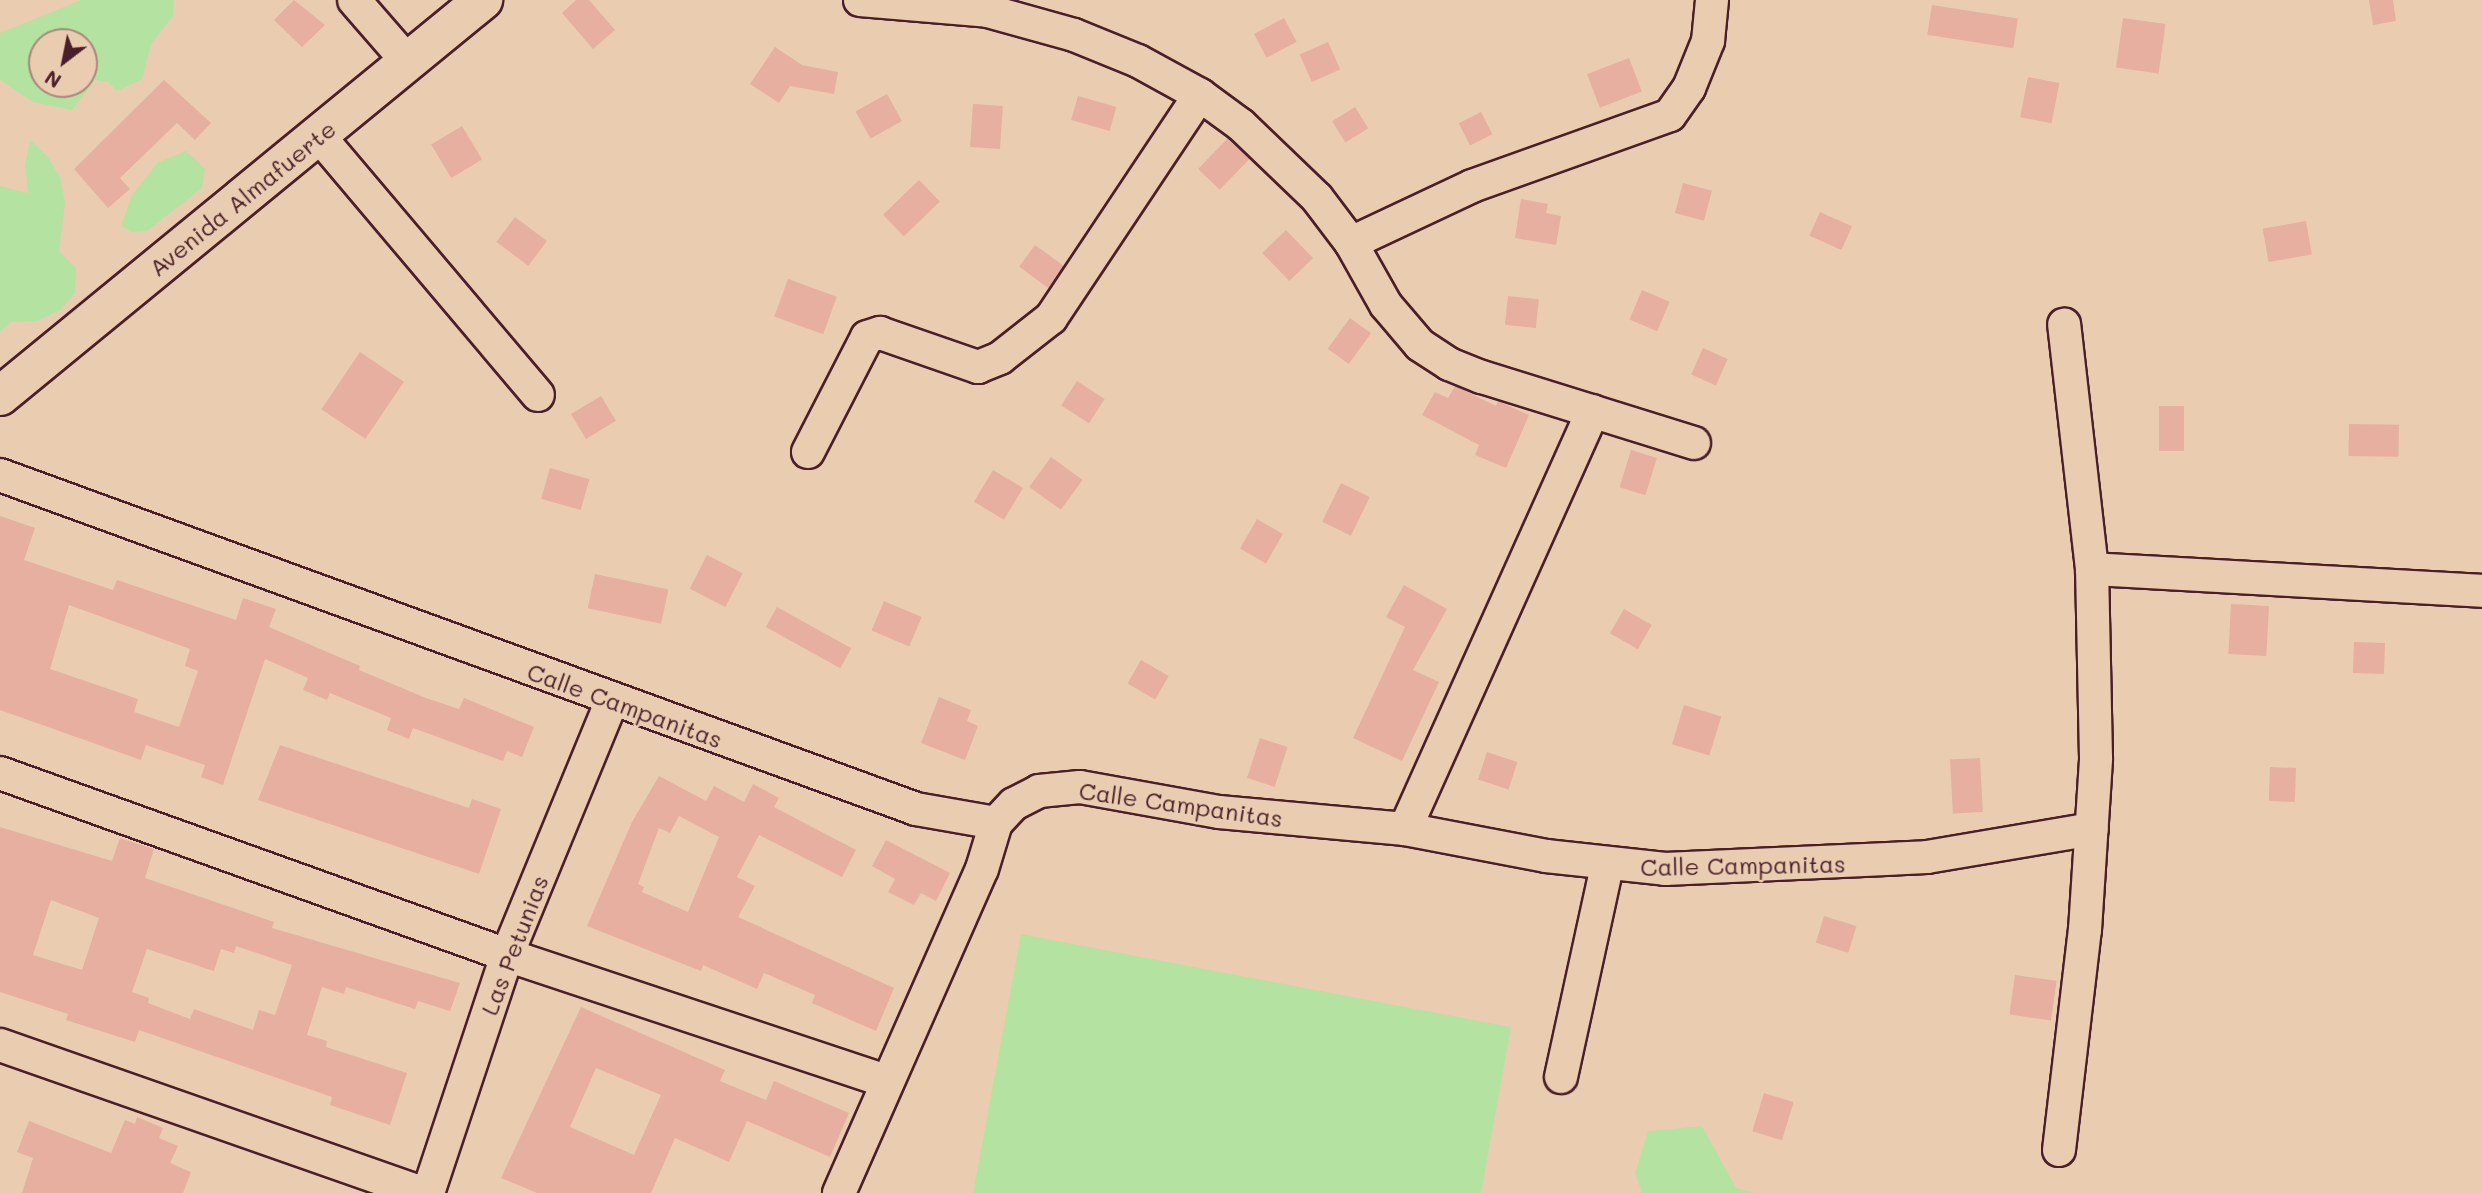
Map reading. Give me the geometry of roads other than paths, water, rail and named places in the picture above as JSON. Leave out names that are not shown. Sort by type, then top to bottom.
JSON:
[{"type":"street","points":[[354,0],[407,61]]},
{"type":"street","name":"Avenida Almafuerte","points":[[0,396],[483,0]]},
{"type":"street","points":[[860,0],[933,3],[988,12],[1074,34],[1200,95],[1241,125],[1317,198],[1350,243],[1386,305],[1420,345],[1482,377],[1694,443]]},
{"type":"street","points":[[1350,243],[1472,186],[1670,115],[1689,88],[1708,41],[1712,0]]},
{"type":"street","points":[[808,452],[867,337],[880,333],[978,367],[1000,358],[1051,318],[1200,95]]},
{"type":"street","points":[[319,136],[538,395]]},
{"type":"street","points":[[2059,1150],[2092,829],[2096,758],[2092,569],[2064,325]]},
{"type":"street","points":[[1405,829],[1592,411]]},
{"type":"street","name":"Calle Campanitas","points":[[0,475],[916,809],[996,822],[1014,804],[1039,791],[1080,787],[1219,812],[1405,829],[1607,866],[1665,869],[1849,863],[1927,857],[2092,829]]},
{"type":"street","points":[[2092,569],[2482,591]]},
{"type":"street","name":"Las Petunias","points":[[428,1193],[507,956],[612,700]]},
{"type":"street","points":[[0,773],[507,956],[886,1081]]},
{"type":"street","points":[[839,1193],[886,1081],[982,869],[996,822]]},
{"type":"street","points":[[1561,1077],[1607,866]]},
{"type":"street","points":[[0,1045],[422,1193]]}]
